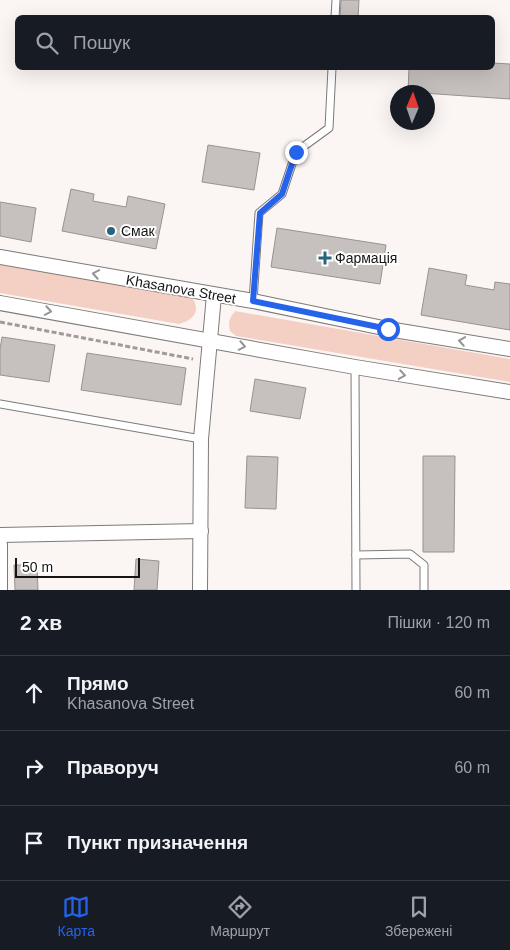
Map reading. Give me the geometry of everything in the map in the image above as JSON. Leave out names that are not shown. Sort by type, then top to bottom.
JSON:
[{"type":"street","name":"Khasanova Street","points":[[0,257],[253,301],[388,329],[510,350]]},
{"type":"street","points":[[200,590],[201,439],[214,295]]},
{"type":"street","points":[[0,303],[355,367],[510,392]]},
{"type":"street","points":[[0,535],[201,531]]},
{"type":"street","points":[[0,544],[0,590]]},
{"type":"lane","points":[[335,15],[336,0]]},
{"type":"lane","points":[[253,301],[260,213],[282,194],[296,152],[329,128],[332,70]]},
{"type":"lane","points":[[355,367],[356,590]]},
{"type":"lane","points":[[0,404],[201,439]]},
{"type":"lane","points":[[356,555],[410,554],[424,565],[424,590]]},
{"type":"path","points":[[0,322],[208,362]]},
{"type":"shaded area","points":[[0,264],[187,297],[193,299],[196,312],[191,318],[179,324],[0,293]]},
{"type":"shaded area","points":[[235,311],[510,359],[510,382],[236,336],[230,331],[229,325],[230,318]]},
{"type":"building","points":[[341,0],[359,0],[358,15],[340,15]]},
{"type":"building","points":[[495,63],[510,64],[510,99],[435,94],[435,85],[408,85],[409,70],[495,70]]},
{"type":"building","points":[[208,145],[260,153],[254,190],[202,182]]},
{"type":"building","points":[[71,189],[94,194],[93,201],[126,207],[128,196],[165,204],[156,249],[62,231]]},
{"type":"building","points":[[0,202],[36,208],[31,242],[0,236]]},
{"type":"building","points":[[277,228],[386,245],[380,284],[271,267]]},
{"type":"building","points":[[429,268],[467,275],[465,285],[494,290],[495,282],[510,284],[510,330],[421,315]]},
{"type":"building","points":[[2,337],[55,345],[49,382],[0,375]]},
{"type":"building","points":[[87,353],[186,368],[181,405],[81,390]]},
{"type":"building","points":[[255,379],[306,388],[300,419],[250,411]]},
{"type":"building","points":[[247,456],[278,457],[276,509],[245,508]]},
{"type":"building","points":[[423,456],[455,456],[454,552],[423,552]]},
{"type":"building","points":[[136,559],[159,561],[157,590],[134,590]]},
{"type":"building","points":[[14,565],[37,565],[38,590],[15,590]]},
{"type":"place","name":"Смак","points":[[111,231]]},
{"type":"place","name":"Фармація","points":[[325,258]]},
{"type":"route","points":[[296,152],[282,194],[260,213],[253,301],[388,329]]}]
